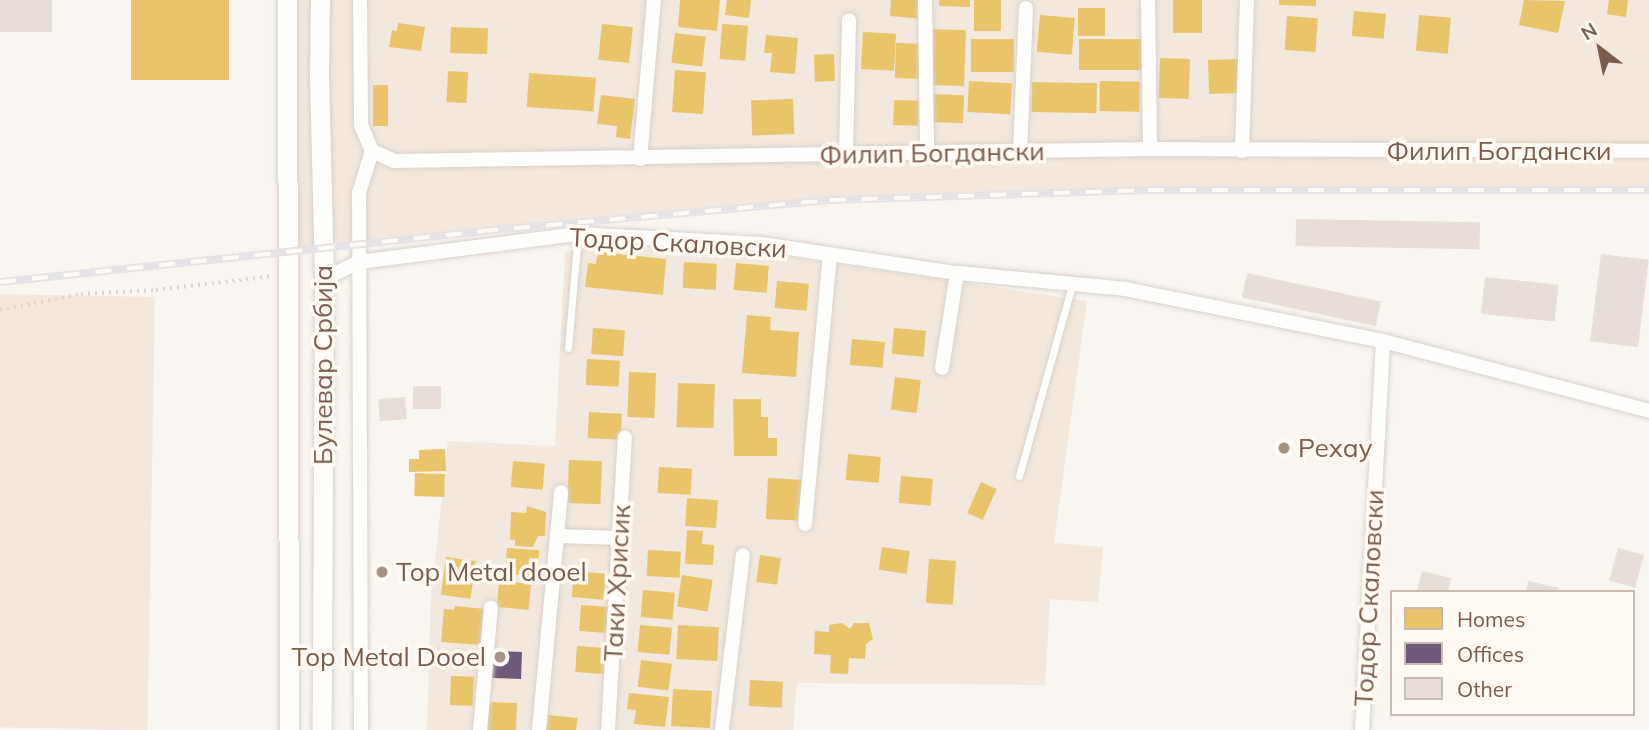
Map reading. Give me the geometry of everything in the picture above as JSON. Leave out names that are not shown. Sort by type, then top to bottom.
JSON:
[{"type":"street","name":"Булевар Србија","points":[[287,0],[289,730]]},
{"type":"street","name":"Булевар Србија","points":[[320,0],[324,279],[322,730]]},
{"type":"street","points":[[359,0],[361,125],[372,151],[359,193],[361,730]]},
{"type":"street","points":[[640,159],[654,0]]},
{"type":"street","points":[[925,0],[928,152]]},
{"type":"street","points":[[1148,0],[1150,149]]},
{"type":"street","points":[[1242,151],[1247,0]]},
{"type":"street","points":[[1020,151],[1026,8]]},
{"type":"street","points":[[846,154],[849,20]]},
{"type":"street","name":"Филип Богдански","points":[[372,151],[394,161],[413,163],[1150,149],[1649,151]]},
{"type":"street","name":"Тодор Скаловски","points":[[324,279],[359,262],[578,234],[762,244],[957,273],[1125,289],[1383,341],[1649,411]]},
{"type":"street","points":[[805,524],[830,255]]},
{"type":"street","points":[[942,368],[957,273]]},
{"type":"street","name":"Тодор Скаловски","points":[[1362,730],[1383,341]]},
{"type":"street","name":"Таки Хрисик","points":[[608,730],[625,437]]},
{"type":"street","points":[[539,730],[561,492]]},
{"type":"street","points":[[558,536],[621,538]]},
{"type":"street","points":[[722,730],[743,555]]},
{"type":"street","points":[[480,730],[491,607]]},
{"type":"lane","points":[[568,348],[578,234]]},
{"type":"lane","points":[[1019,476],[1072,285]]},
{"type":"path","points":[[0,310],[81,294],[156,290],[288,274]]},
{"type":"shaded area","points":[[287,0],[1649,0],[1649,190],[1148,190],[908,196],[662,213],[288,252]]},
{"type":"shaded area","points":[[645,243],[761,253],[1087,301],[1054,543],[1103,547],[1098,602],[1050,599],[1045,685],[797,683],[793,730],[427,730],[431,597],[448,441],[555,446],[565,252]]},
{"type":"shaded area","points":[[0,294],[155,297],[147,730],[0,727]]},
{"type":"building: Homes","points":[[131,0],[229,0],[229,80],[131,80]]},
{"type":"building: Homes","points":[[680,0],[720,0],[717,31],[678,27]]},
{"type":"building: Homes","points":[[727,0],[751,0],[749,18],[725,15]]},
{"type":"building: Homes","points":[[891,0],[924,0],[922,19],[890,16]]},
{"type":"building: Homes","points":[[939,0],[970,0],[970,7],[939,6]]},
{"type":"building: Homes","points":[[974,0],[1001,0],[1001,31],[974,31]]},
{"type":"building: Homes","points":[[1173,0],[1202,0],[1202,33],[1173,33]]},
{"type":"building: Homes","points":[[1279,0],[1316,0],[1316,6],[1279,5]]},
{"type":"building: Homes","points":[[1524,0],[1565,1],[1558,33],[1519,25]]},
{"type":"building: Homes","points":[[1609,0],[1628,0],[1626,17],[1607,14]]},
{"type":"building: Homes","points":[[1078,8],[1105,8],[1105,36],[1078,36]]},
{"type":"building: Homes","points":[[1354,11],[1386,14],[1384,39],[1352,36]]},
{"type":"building: Homes","points":[[1040,15],[1075,18],[1072,55],[1037,52]]},
{"type":"building: Homes","points":[[1419,15],[1451,18],[1448,54],[1416,51]]},
{"type":"building: Homes","points":[[1287,16],[1318,18],[1316,52],[1285,50]]},
{"type":"building: Homes","points":[[398,23],[425,27],[421,51],[389,47],[392,30],[397,31]]},
{"type":"building: Homes","points":[[602,24],[633,27],[629,63],[598,60]]},
{"type":"building: Homes","points":[[722,24],[748,26],[745,61],[720,59]]},
{"type":"building: Homes","points":[[451,27],[488,28],[487,54],[450,53]]},
{"type":"building: Homes","points":[[933,29],[966,30],[964,86],[931,85]]},
{"type":"building: Homes","points":[[863,32],[896,34],[894,71],[861,69]]},
{"type":"building: Homes","points":[[675,33],[706,37],[702,67],[671,63]]},
{"type":"building: Homes","points":[[766,35],[798,38],[795,74],[770,72],[772,53],[764,53]]},
{"type":"building: Homes","points":[[971,39],[1014,39],[1014,72],[971,72]]},
{"type":"building: Homes","points":[[1079,39],[1141,39],[1141,70],[1079,70]]},
{"type":"building: Homes","points":[[896,43],[922,44],[921,79],[895,78]]},
{"type":"building: Homes","points":[[834,54],[835,81],[815,82],[814,55]]},
{"type":"building: Homes","points":[[1160,58],[1190,59],[1189,99],[1159,98]]},
{"type":"building: Homes","points":[[1238,59],[1239,93],[1209,94],[1208,60]]},
{"type":"building: Homes","points":[[675,70],[706,72],[703,114],[672,112]]},
{"type":"building: Homes","points":[[448,71],[468,72],[466,103],[446,102]]},
{"type":"building: Homes","points":[[529,73],[596,78],[593,112],[527,107]]},
{"type":"building: Homes","points":[[969,81],[1012,83],[1010,114],[967,112]]},
{"type":"building: Homes","points":[[1100,81],[1140,82],[1139,112],[1099,111]]},
{"type":"building: Homes","points":[[1032,82],[1097,83],[1096,113],[1031,112]]},
{"type":"building: Homes","points":[[373,85],[388,85],[388,126],[373,126]]},
{"type":"building: Homes","points":[[931,94],[964,95],[963,123],[930,122]]},
{"type":"building: Homes","points":[[601,95],[635,99],[630,139],[616,137],[617,126],[597,124]]},
{"type":"building: Homes","points":[[793,99],[794,134],[752,135],[751,100]]},
{"type":"building: Homes","points":[[894,100],[919,101],[918,126],[893,125]]},
{"type":"building: Homes","points":[[598,252],[666,259],[663,295],[585,287],[588,263],[596,264]]},
{"type":"building: Homes","points":[[684,262],[717,264],[716,290],[683,288]]},
{"type":"building: Homes","points":[[736,263],[769,266],[767,293],[734,290]]},
{"type":"building: Homes","points":[[777,281],[809,284],[807,311],[775,308]]},
{"type":"building: Homes","points":[[747,315],[771,317],[770,330],[799,332],[796,377],[742,373]]},
{"type":"building: Homes","points":[[593,328],[625,330],[623,356],[591,354]]},
{"type":"building: Homes","points":[[894,328],[926,331],[924,357],[892,354]]},
{"type":"building: Homes","points":[[852,339],[885,342],[883,368],[850,365]]},
{"type":"building: Homes","points":[[587,359],[620,361],[619,387],[586,385]]},
{"type":"building: Homes","points":[[629,372],[656,373],[654,418],[627,417]]},
{"type":"building: Homes","points":[[895,377],[921,380],[917,413],[891,410]]},
{"type":"building: Homes","points":[[678,383],[715,384],[713,428],[676,427]]},
{"type":"building: Homes","points":[[733,399],[761,399],[761,417],[768,417],[768,438],[777,438],[777,456],[734,456]]},
{"type":"building: Homes","points":[[589,412],[622,414],[621,440],[588,438]]},
{"type":"building: Homes","points":[[445,449],[446,471],[409,472],[409,459],[419,459],[419,450]]},
{"type":"building: Homes","points":[[848,454],[881,457],[879,483],[846,480]]},
{"type":"building: Homes","points":[[569,460],[602,461],[600,504],[567,503]]},
{"type":"building: Homes","points":[[513,461],[545,464],[543,490],[511,487]]},
{"type":"building: Homes","points":[[659,467],[692,469],[691,495],[658,493]]},
{"type":"building: Homes","points":[[415,473],[445,474],[444,497],[414,496]]},
{"type":"building: Homes","points":[[901,476],[933,479],[931,506],[899,503]]},
{"type":"building: Homes","points":[[768,478],[804,480],[802,521],[766,519]]},
{"type":"building: Homes","points":[[981,482],[997,489],[983,520],[967,513]]},
{"type":"building: Homes","points":[[687,498],[718,500],[716,528],[685,526]]},
{"type":"building: Homes","points":[[527,506],[546,512],[545,536],[538,536],[533,547],[515,546],[515,540],[510,540],[511,512],[526,513]]},
{"type":"building: Homes","points":[[687,530],[703,531],[702,544],[714,545],[713,565],[685,564]]},
{"type":"building: Homes","points":[[882,547],[910,551],[907,574],[879,570]]},
{"type":"building: Homes","points":[[507,548],[539,550],[537,576],[505,574]]},
{"type":"building: Homes","points":[[648,550],[681,552],[680,578],[647,576]]},
{"type":"building: Homes","points":[[760,555],[781,558],[777,585],[756,582]]},
{"type":"building: Homes","points":[[446,557],[476,561],[470,599],[441,595]]},
{"type":"building: Homes","points":[[929,559],[956,561],[953,605],[926,603]]},
{"type":"building: Homes","points":[[574,571],[606,574],[604,600],[572,597]]},
{"type":"building: Homes","points":[[682,575],[713,580],[708,611],[677,607]]},
{"type":"building: Homes","points":[[499,581],[531,584],[529,610],[497,607]]},
{"type":"building: Homes","points":[[643,590],[675,593],[673,620],[641,617]]},
{"type":"building: Homes","points":[[581,605],[613,607],[611,633],[579,631]]},
{"type":"building: Homes","points":[[455,606],[485,609],[482,645],[441,642],[444,609],[454,610]]},
{"type":"building: Homes","points":[[842,623],[850,629],[854,623],[869,623],[873,639],[866,644],[865,659],[849,658],[848,674],[830,673],[831,655],[814,654],[815,631],[829,632],[829,625]]},
{"type":"building: Homes","points":[[640,625],[672,628],[670,655],[638,652]]},
{"type":"building: Homes","points":[[678,625],[719,627],[717,661],[676,659]]},
{"type":"building: Homes","points":[[577,646],[609,648],[607,674],[575,672]]},
{"type":"building: Homes","points":[[641,660],[672,664],[668,691],[638,687]]},
{"type":"building: Homes","points":[[451,676],[474,677],[473,706],[450,705]]},
{"type":"building: Homes","points":[[750,680],[783,682],[782,708],[749,706]]},
{"type":"building: Homes","points":[[673,689],[712,691],[710,728],[671,726]]},
{"type":"building: Homes","points":[[629,693],[669,697],[665,727],[634,724],[636,710],[627,709]]},
{"type":"building: Homes","points":[[489,702],[517,703],[516,730],[488,730]]},
{"type":"building: Homes","points":[[548,715],[578,718],[576,730],[546,730]]},
{"type":"building: Offices","points":[[493,651],[522,652],[521,679],[492,678]]},
{"type":"building: Other","points":[[0,0],[52,0],[52,32],[0,32]]},
{"type":"building: Other","points":[[1296,219],[1480,222],[1480,249],[1296,246]]},
{"type":"building: Other","points":[[1601,254],[1649,260],[1638,347],[1590,341]]},
{"type":"building: Other","points":[[1247,273],[1381,301],[1376,326],[1242,297]]},
{"type":"building: Other","points":[[1485,277],[1559,285],[1555,322],[1481,314]]},
{"type":"building: Other","points":[[413,386],[441,386],[441,409],[413,409]]},
{"type":"building: Other","points":[[405,397],[407,419],[380,421],[378,399]]},
{"type":"building: Other","points":[[1618,548],[1644,555],[1635,588],[1609,581]]},
{"type":"building: Other","points":[[1422,571],[1451,578],[1448,590],[1417,590]]},
{"type":"building: Other","points":[[1528,581],[1559,588],[1558,590],[1526,590]]},
{"type":"railway","points":[[0,282],[482,231],[830,200],[1148,190],[1649,190]]},
{"type":"place","name":"Рехау","points":[[1284,448]]},
{"type":"place","name":"Top Metal dooel","points":[[382,572]]},
{"type":"place","name":"Top Metal Dooel","points":[[500,657]]}]
